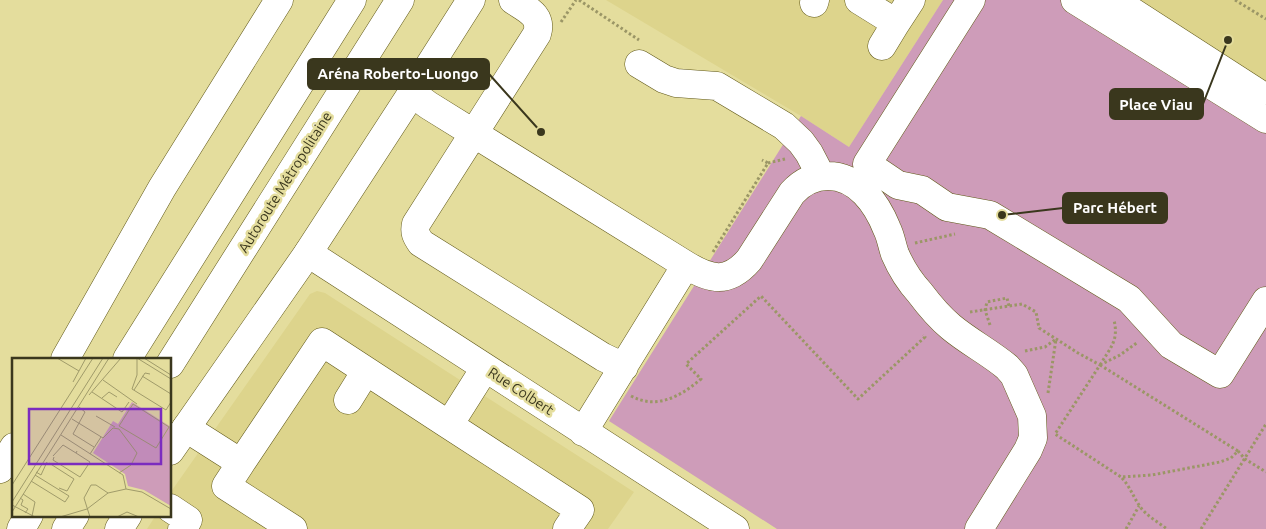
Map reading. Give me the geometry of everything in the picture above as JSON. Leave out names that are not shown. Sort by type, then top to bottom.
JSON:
[{"type":"main road","points":[[66,358],[162,188],[279,0]]},
{"type":"main road","points":[[128,358],[352,0]]},
{"type":"main road","name":"Autoroute Métropolitaine","points":[[171,362],[400,0]]},
{"type":"main road","points":[[171,450],[308,253],[471,0]]},
{"type":"main road","points":[[513,0],[536,16],[539,30],[475,134],[416,224],[416,237],[421,243],[562,332],[603,357],[624,367]]},
{"type":"main road","points":[[859,0],[889,35],[911,0]]},
{"type":"main road","points":[[971,0],[867,164],[898,185],[922,190],[947,207],[990,214],[1129,299],[1171,345],[1220,374],[1266,301]]},
{"type":"main road","points":[[1075,0],[1266,120]]},
{"type":"main road","points":[[1114,0],[1266,98]]},
{"type":"main road","points":[[639,52],[664,79],[717,86],[784,126],[801,142],[821,176]]},
{"type":"main road","points":[[412,93],[686,265],[708,276],[734,274],[749,260],[799,185],[809,179],[821,176],[846,179],[855,184],[866,194],[877,209],[888,229],[902,270],[918,292],[951,327],[1007,367],[1014,375],[1032,416],[1034,427],[1032,444],[980,529]]},
{"type":"main road","points":[[877,209],[898,185]]},
{"type":"main road","name":"Rue Colbert","points":[[308,253],[735,529]]},
{"type":"main road","points":[[584,432],[686,265]]},
{"type":"main road","points":[[293,529],[226,486],[322,342],[580,510],[567,529]]},
{"type":"main road","points":[[449,425],[484,368]]},
{"type":"main road","points":[[348,400],[366,371]]},
{"type":"main road","points":[[186,428],[241,463]]},
{"type":"main road","points":[[0,470],[12,450]]},
{"type":"main road","points":[[21,529],[28,516]]},
{"type":"main road","points":[[66,529],[74,516]]},
{"type":"main road","points":[[119,529],[127,516]]},
{"type":"path","points":[[560,24],[578,0],[639,52]]},
{"type":"path","points":[[1235,0],[1266,20]]},
{"type":"path","points":[[712,254],[768,163],[762,160]]},
{"type":"path","points":[[912,244],[960,232]]},
{"type":"path","points":[[633,398],[649,401],[667,401],[687,391],[701,380],[686,364],[761,296],[858,399],[925,337],[920,331]]},
{"type":"path","points":[[989,323],[985,310],[987,302],[1007,298],[1009,306]]},
{"type":"path","points":[[992,310],[1022,304],[1031,308],[1036,312],[1039,328],[1238,451],[1244,459],[1266,472]]},
{"type":"path","points":[[1113,314],[1117,332],[1115,338],[1100,365],[1055,434],[1121,477],[1129,486],[1139,506],[1145,513],[1166,529]]},
{"type":"path","points":[[1100,365],[1120,355],[1143,337]]},
{"type":"path","points":[[1029,350],[1045,346],[1056,339]]},
{"type":"path","points":[[1048,396],[1056,339]]},
{"type":"path","points":[[1201,529],[1266,424]]},
{"type":"path","points":[[1121,477],[1152,475],[1220,462],[1232,458],[1238,451]]},
{"type":"path","points":[[1126,529],[1139,506]]},
{"type":"shaded area","points":[[606,0],[943,0],[849,147],[801,116]]},
{"type":"shaded area","points":[[943,0],[1089,0],[1266,112],[1266,529],[777,529],[609,421],[801,116],[849,147]]},
{"type":"shaded area","points":[[1089,0],[1266,0],[1266,112]]},
{"type":"shaded area","points":[[317,291],[325,293],[634,492],[608,529],[147,529],[155,516],[171,516],[171,492],[310,294]]},
{"type":"place","name":"Place Viau","points":[[1228,40]]},
{"type":"place","name":"Aréna Roberto-Luongo","points":[[541,132]]},
{"type":"place","name":"Parc Hébert","points":[[1002,215]]}]
